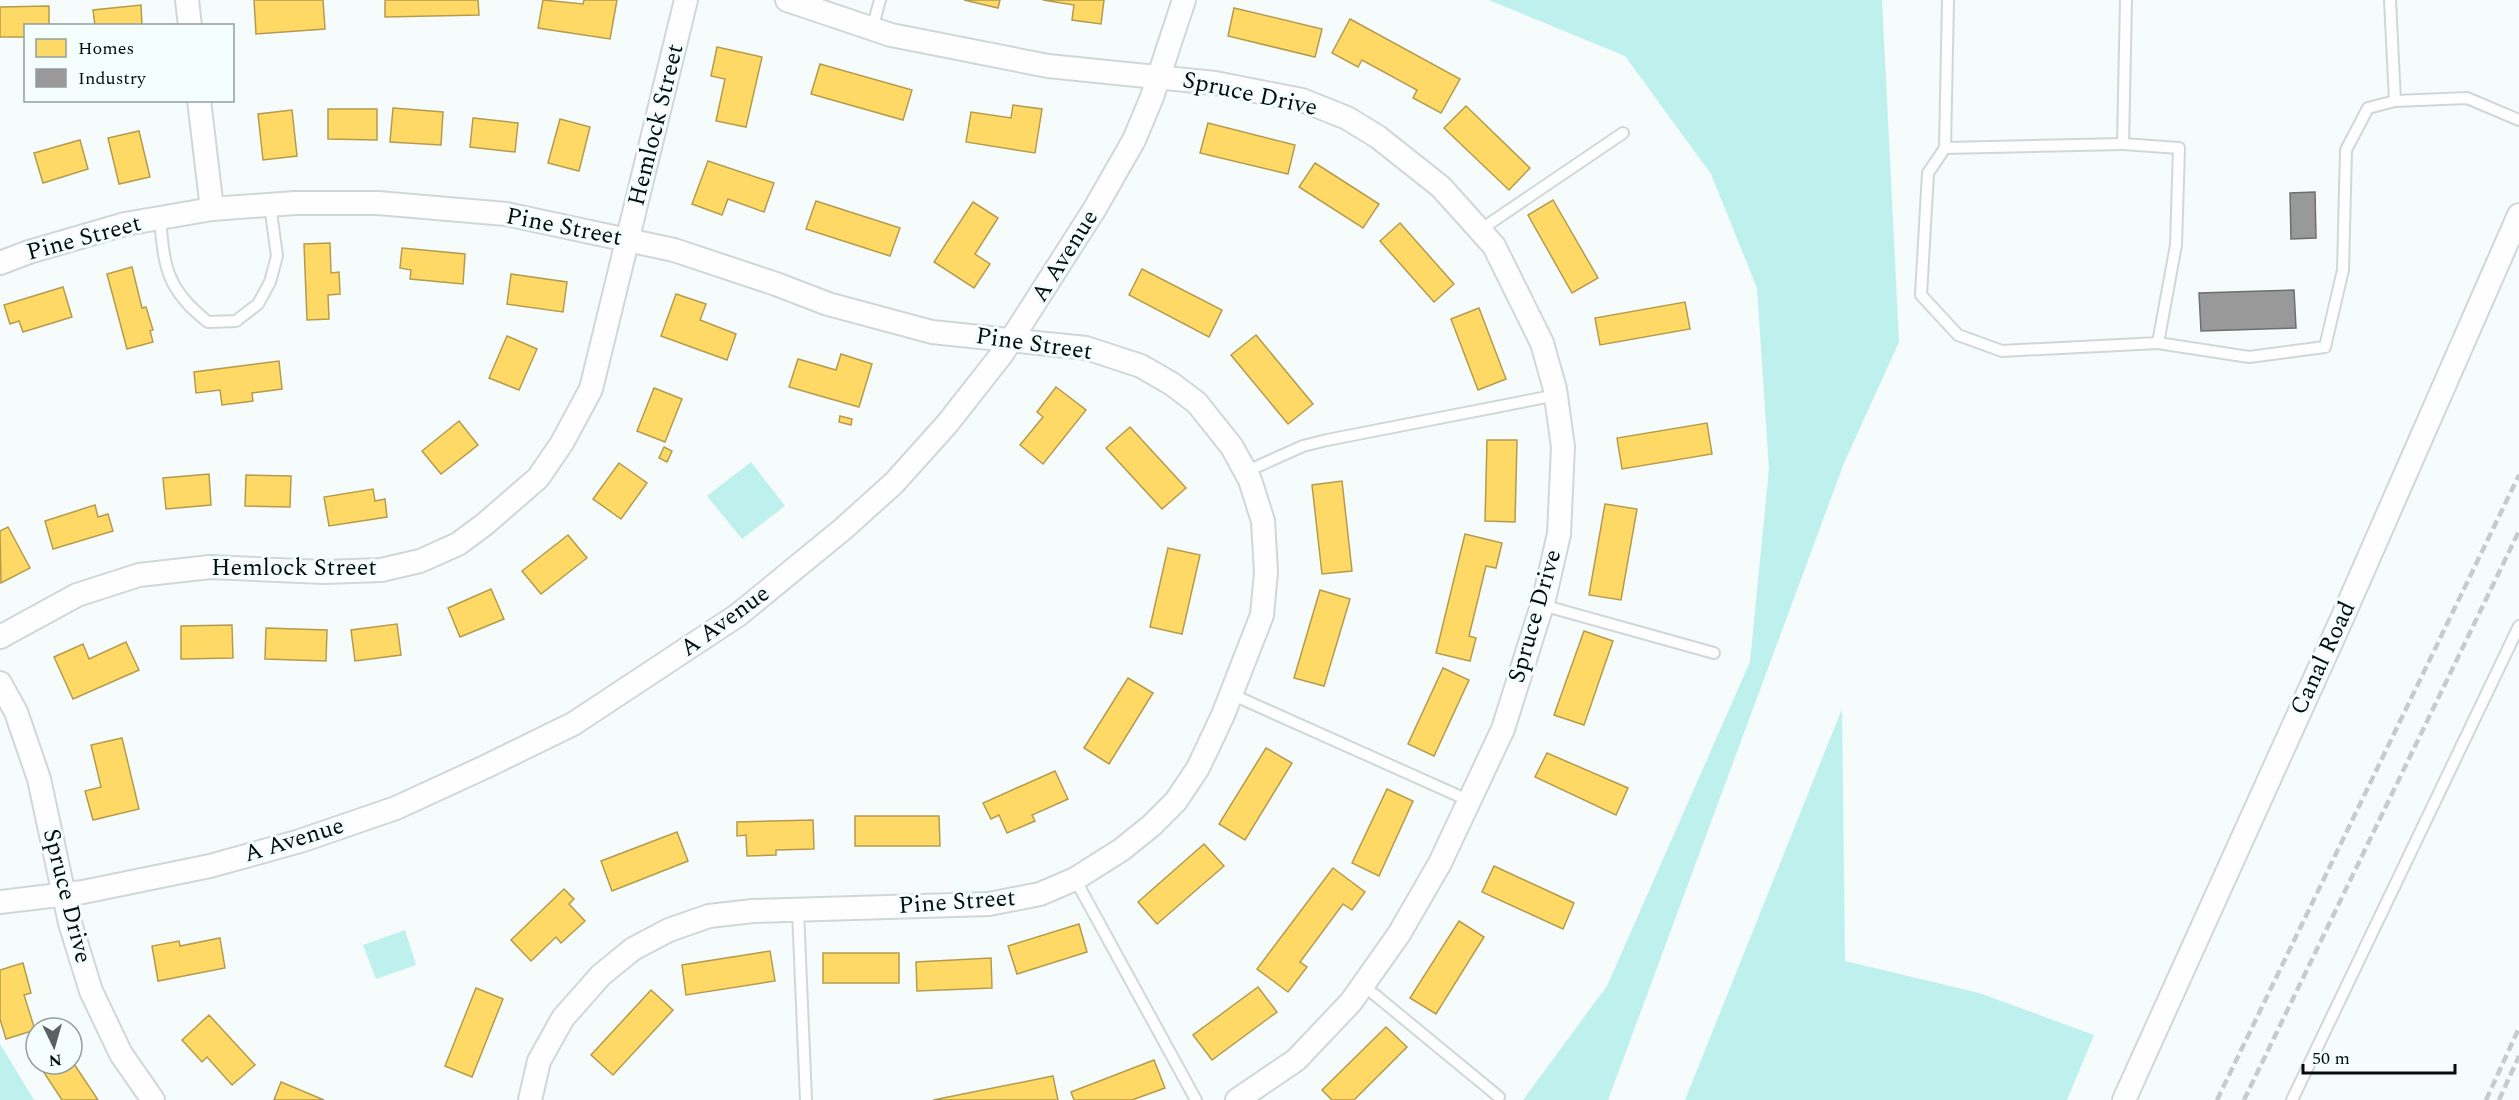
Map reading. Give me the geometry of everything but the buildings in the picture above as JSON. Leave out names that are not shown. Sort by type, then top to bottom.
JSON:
[{"type":"street","points":[[187,0],[190,24]]},
{"type":"street","name":"Hemlock Street","points":[[0,637],[77,595],[138,575],[210,567],[324,572],[381,570],[420,561],[458,544],[538,478],[562,443],[591,388],[686,0]]},
{"type":"street","name":"Spruce Drive","points":[[787,0],[891,35],[1048,66],[1215,83],[1302,100],[1347,117],[1378,137],[1440,187],[1494,246],[1542,343],[1557,395],[1563,447],[1559,534],[1542,605],[1503,729],[1440,863],[1411,914],[1351,1002],[1296,1059],[1236,1100]]},
{"type":"street","name":"A Avenue","points":[[0,902],[65,895],[210,866],[300,841],[396,808],[485,768],[573,724],[738,615],[843,529],[894,483],[948,424],[1012,340],[1094,210],[1134,140],[1159,77],[1184,0]]},
{"type":"street","points":[[199,102],[212,209]]},
{"type":"street","name":"Pine Street","points":[[0,263],[29,252],[125,224],[212,209],[270,205],[378,203],[506,214],[674,250],[828,304],[932,332],[1086,348],[1141,366],[1197,403],[1232,447],[1245,472],[1263,521],[1266,572],[1262,615],[1232,694],[1198,768],[1176,801],[1121,850],[1075,879],[1040,894],[989,904],[753,911],[709,916],[669,930],[633,949],[601,975],[563,1018],[539,1061],[530,1100]]},
{"type":"street","name":"Canal Road","points":[[2124,1100],[2344,614],[2519,215]]},
{"type":"street","name":"Spruce Drive","points":[[0,683],[16,712],[39,779],[70,923],[91,991],[120,1054],[153,1100]]},
{"type":"lane","points":[[872,28],[880,0]]},
{"type":"lane","points":[[1947,0],[1945,148],[1928,173],[1920,295],[1958,335],[2002,351],[2158,343],[2249,357],[2325,347],[2343,270],[2346,150],[2368,108],[2395,100],[2467,98],[2519,120]]},
{"type":"lane","points":[[2123,144],[2126,0]]},
{"type":"lane","points":[[2390,0],[2395,100]]},
{"type":"lane","points":[[1480,230],[1623,133]]},
{"type":"lane","points":[[1945,148],[2123,144],[2179,148],[2176,244],[2158,343]]},
{"type":"lane","points":[[160,218],[164,264],[178,294],[190,308],[208,322],[236,321],[258,304],[270,282],[277,256],[270,205]]},
{"type":"lane","points":[[1245,472],[1303,446],[1327,440],[1557,395]]},
{"type":"lane","points":[[1542,605],[1714,653]]},
{"type":"lane","points":[[2292,1100],[2519,626]]},
{"type":"lane","points":[[1232,694],[1470,801]]},
{"type":"lane","points":[[1075,879],[1196,1100]]},
{"type":"lane","points":[[798,911],[806,1100]]},
{"type":"lane","points":[[1363,985],[1499,1097]]},
{"type":"shaded area","points":[[1489,0],[1882,0],[1899,342],[1844,463],[1608,1100],[1523,1100],[1607,986],[1750,662],[1769,469],[1757,288],[1711,174],[1625,56]]},
{"type":"shaded area","points":[[751,462],[785,506],[742,539],[707,496]]},
{"type":"shaded area","points":[[1842,709],[1845,961],[1979,993],[2094,1035],[2067,1100],[1685,1100]]},
{"type":"shaded area","points":[[405,930],[416,965],[376,979],[363,945]]},
{"type":"shaded area","points":[[0,1044],[34,1100],[0,1100]]},
{"type":"railway","points":[[2217,1100],[2519,475]]},
{"type":"railway","points":[[2244,1100],[2519,531]]},
{"type":"railway","points":[[2486,1100],[2519,1028]]},
{"type":"railway","points":[[2499,1100],[2519,1056]]}]
